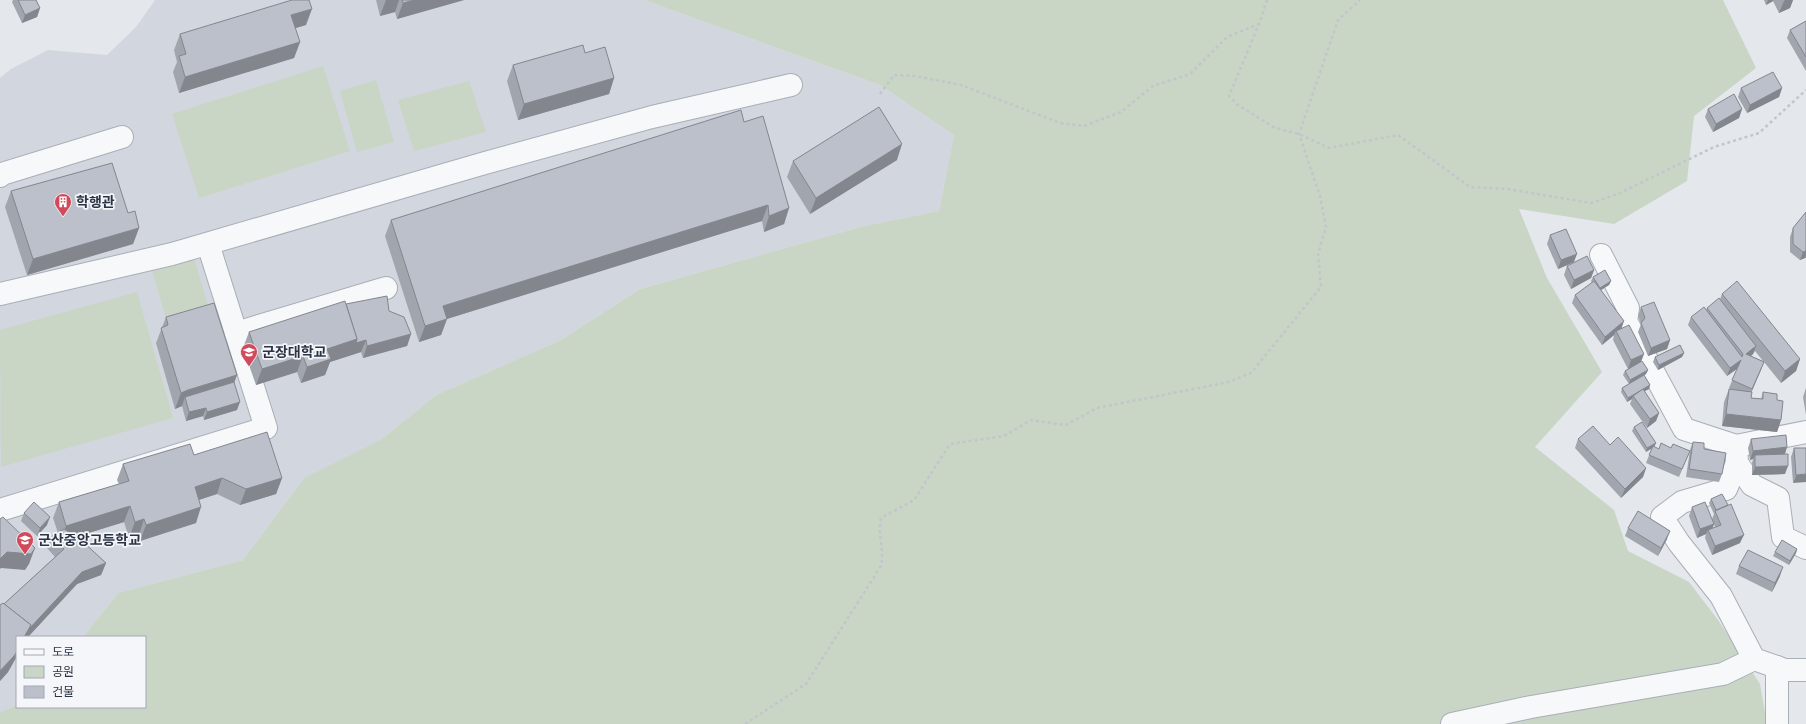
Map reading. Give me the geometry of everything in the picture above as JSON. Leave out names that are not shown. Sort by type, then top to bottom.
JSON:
[{"type":"street","points":[[0,294],[172,254],[478,165],[644,119],[791,85]]},
{"type":"street","points":[[0,176],[2,174],[122,137]]},
{"type":"street","points":[[0,510],[266,428],[208,244]]},
{"type":"street","points":[[1601,255],[1628,308],[1626,321],[1684,429],[1737,454],[1752,485],[1778,498],[1783,537],[1806,548]]},
{"type":"street","points":[[236,333],[386,288]]},
{"type":"street","points":[[1737,454],[1806,432]]},
{"type":"street","points":[[1737,454],[1726,489],[1682,502],[1662,517],[1679,543],[1721,596],[1754,659],[1785,670],[1806,670]]},
{"type":"street","points":[[1452,724],[1531,707],[1723,674],[1754,659]]},
{"type":"street","points":[[1777,667],[1777,724]]},
{"type":"path","points":[[1267,0],[1260,24],[1229,96],[1238,106],[1275,128],[1299,134],[1329,148],[1398,135],[1470,187],[1508,189],[1591,203],[1618,194],[1714,147],[1758,133],[1806,90]]},
{"type":"path","points":[[744,724],[806,684],[881,566],[883,556],[879,530],[881,518],[914,500],[950,444],[1004,436],[1031,420],[1066,425],[1096,408],[1229,382],[1251,373],[1321,288],[1318,254],[1326,227],[1320,196],[1299,134],[1338,20],[1360,0]]},
{"type":"path","points":[[880,94],[894,75],[915,76],[961,85],[1060,123],[1084,126],[1121,112],[1153,86],[1190,74],[1228,37],[1260,24]]},
{"type":"shaded area","name":"군장대학교","points":[[155,0],[644,0],[880,85],[954,135],[939,211],[864,226],[640,289],[561,340],[436,395],[382,439],[304,478],[243,560],[118,593],[84,636],[16,636],[16,705],[0,712],[0,78],[11,69],[48,50],[107,55],[136,27]]},
{"type":"green space","points":[[644,0],[1723,0],[1756,68],[1694,116],[1687,181],[1614,224],[1519,209],[1547,278],[1602,372],[1535,447],[1614,510],[1628,551],[1689,582],[1718,620],[1760,684],[1767,724],[0,724],[0,712],[16,705],[16,708],[146,708],[146,636],[84,636],[118,593],[243,560],[304,478],[382,439],[436,395],[561,340],[640,289],[864,226],[939,211],[954,135],[880,85]]},
{"type":"green space","points":[[323,66],[350,151],[199,198],[172,114]]},
{"type":"green space","points":[[376,80],[394,142],[357,152],[340,91]]},
{"type":"green space","points":[[469,81],[486,132],[414,151],[398,100]]},
{"type":"green space","points":[[194,258],[210,313],[168,325],[152,270]]},
{"type":"green space","points":[[137,292],[173,418],[1,467],[0,330]]},
{"type":"building","points":[[18,0],[36,0],[40,8],[25,15]]},
{"type":"building","points":[[292,0],[309,0],[312,9],[291,15],[300,42],[185,77],[179,56],[186,54],[180,34]]},
{"type":"building","points":[[402,0],[415,0],[403,3]]},
{"type":"building","points":[[1806,21],[1806,57],[1790,30]]},
{"type":"building","points":[[583,45],[585,53],[605,47],[614,78],[524,104],[513,65]]},
{"type":"building","points":[[1773,72],[1782,88],[1750,105],[1741,88]]},
{"type":"building","points":[[1734,94],[1742,109],[1716,124],[1708,109]]},
{"type":"building","points":[[879,107],[902,144],[816,198],[793,161]]},
{"type":"building","points":[[741,110],[744,122],[763,116],[789,208],[769,216],[768,205],[443,306],[447,319],[425,326],[391,220]]},
{"type":"building","name":"학행관","points":[[112,163],[128,213],[135,211],[139,228],[33,259],[11,191]]},
{"type":"building","points":[[1806,212],[1806,251],[1803,252],[1793,244],[1793,228]]},
{"type":"building","points":[[1566,229],[1577,254],[1561,260],[1550,235]]},
{"type":"building","points":[[1587,256],[1594,270],[1574,280],[1567,266]]},
{"type":"building","points":[[1605,270],[1611,281],[1600,288],[1593,277]]},
{"type":"building","points":[[1594,281],[1624,321],[1605,337],[1575,295]]},
{"type":"building","points":[[1737,281],[1800,359],[1785,371],[1722,294]]},
{"type":"building","points":[[387,296],[389,311],[404,317],[411,334],[367,346],[366,340],[356,343],[357,339],[346,304]]},
{"type":"building","points":[[1719,298],[1756,346],[1746,354],[1764,362],[1752,389],[1732,380],[1741,360],[1730,368],[1691,317],[1704,307],[1742,357],[1743,354],[1707,308]]},
{"type":"building","points":[[345,301],[357,339],[327,349],[331,359],[307,367],[303,356],[262,369],[249,332]]},
{"type":"building","points":[[1654,302],[1670,340],[1651,348],[1641,323],[1645,318],[1641,307]]},
{"type":"building","points":[[214,303],[237,375],[181,393],[161,328],[168,325],[166,317]]},
{"type":"building","points":[[1629,325],[1644,354],[1631,360],[1616,331]]},
{"type":"building","points":[[1680,345],[1684,353],[1659,365],[1655,357]]},
{"type":"building","points":[[1642,361],[1648,370],[1630,380],[1625,371]]},
{"type":"building","points":[[1644,375],[1650,385],[1628,398],[1622,388]]},
{"type":"building","points":[[234,382],[240,402],[207,412],[206,408],[189,412],[185,397]]},
{"type":"building","points":[[1643,389],[1659,413],[1650,419],[1633,396]]},
{"type":"building","points":[[1729,389],[1752,392],[1751,398],[1763,399],[1763,392],[1777,394],[1777,400],[1783,401],[1781,420],[1726,414]]},
{"type":"building","points":[[1642,422],[1656,443],[1647,448],[1634,427]]},
{"type":"building","points":[[1593,426],[1610,445],[1618,437],[1646,468],[1625,489],[1578,439]]},
{"type":"building","points":[[267,432],[282,478],[246,489],[222,478],[195,487],[201,507],[146,525],[144,519],[135,522],[130,506],[66,526],[59,502],[129,481],[123,464],[190,444],[194,455]]},
{"type":"building","points":[[1786,435],[1787,447],[1753,451],[1751,439]]},
{"type":"building","points":[[1693,442],[1704,443],[1704,449],[1726,453],[1722,474],[1689,469]]},
{"type":"building","points":[[1661,443],[1671,448],[1673,444],[1690,451],[1682,469],[1649,455],[1653,446],[1659,449]]},
{"type":"building","points":[[1794,448],[1806,448],[1806,474],[1796,475]]},
{"type":"building","points":[[1788,454],[1788,466],[1755,467],[1755,455]]},
{"type":"building","points":[[1722,494],[1728,505],[1716,510],[1711,499]]},
{"type":"building","points":[[34,502],[50,517],[40,528],[24,513]]},
{"type":"building","points":[[1705,502],[1714,524],[1700,529],[1692,507]]},
{"type":"building","points":[[1731,504],[1744,535],[1715,546],[1708,530],[1721,525],[1715,511]]},
{"type":"building","points":[[1638,511],[1670,531],[1661,548],[1628,528]]},
{"type":"building","points":[[3,517],[35,548],[31,554],[7,552],[0,559],[0,519]]},
{"type":"building","points":[[64,529],[81,540],[106,563],[82,572],[29,629],[31,625],[4,604],[64,549],[52,536]]},
{"type":"building","points":[[1782,540],[1797,549],[1790,561],[1775,552]]},
{"type":"building","points":[[1748,550],[1783,567],[1775,583],[1739,566]]},
{"type":"building","points":[[3,603],[31,625],[25,636],[16,636],[16,653],[0,671],[0,605]]},
{"type":"place","name":"학행관","points":[[63,217]]},
{"type":"place","name":"군장대학교","points":[[249,367]]},
{"type":"place","name":"군산중앙고등학교","points":[[25,555]]}]
